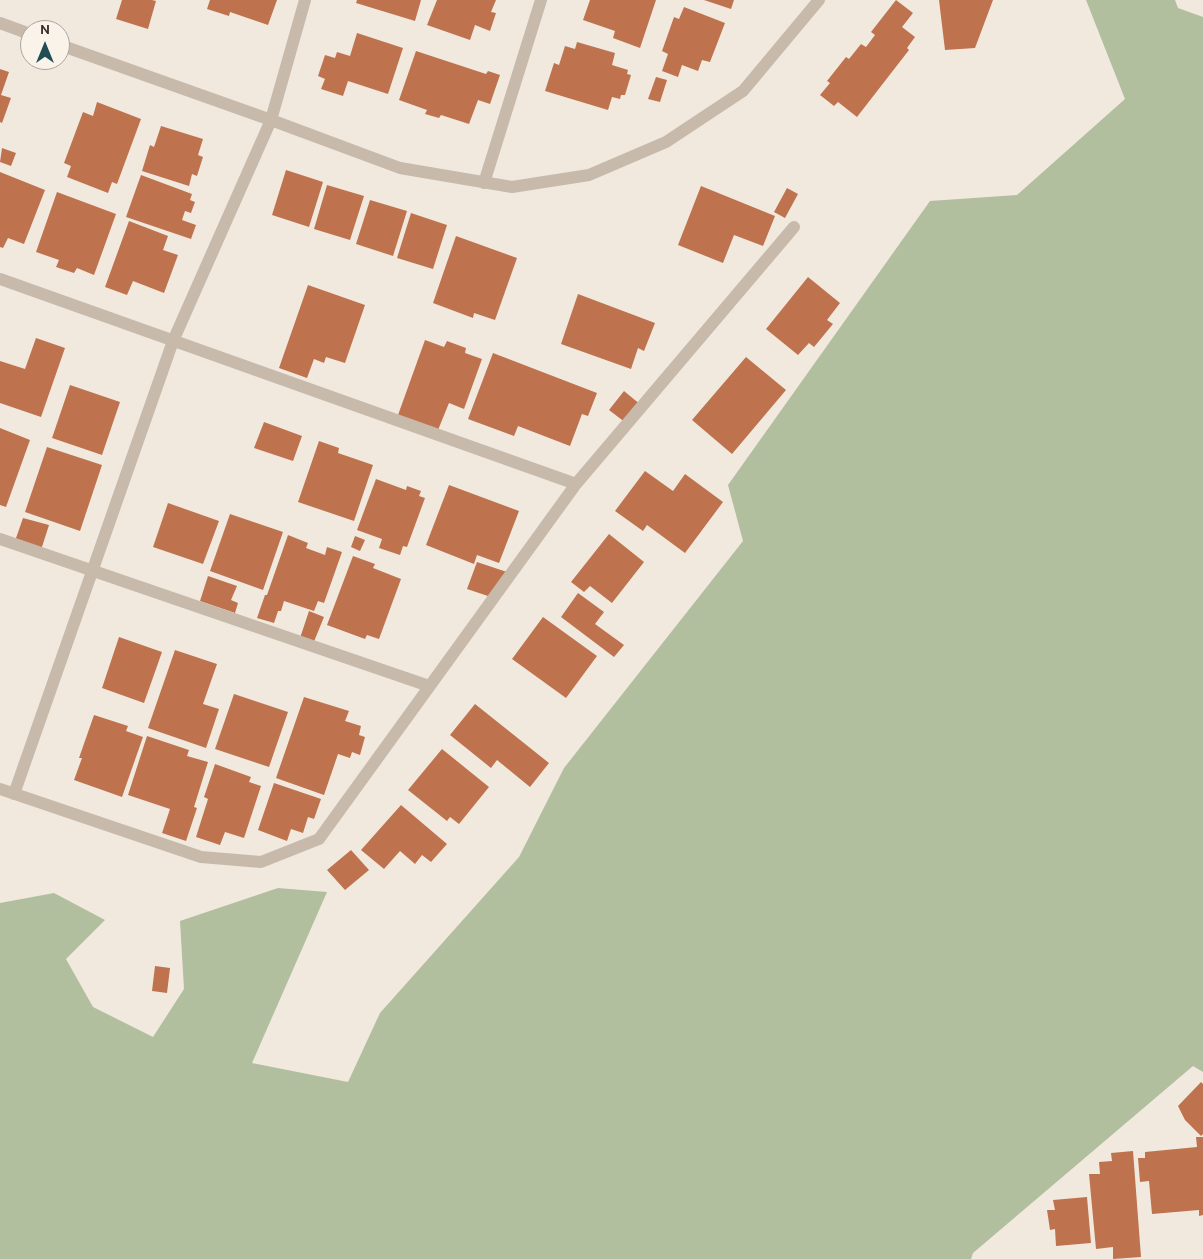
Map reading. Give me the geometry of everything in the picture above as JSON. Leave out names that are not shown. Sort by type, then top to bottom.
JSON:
[{"type":"street","points":[[14,794],[173,341],[271,120],[304,0]]},
{"type":"street","points":[[484,183],[541,0]]},
{"type":"street","points":[[70,49],[400,168],[512,187],[589,175],[666,142],[743,91],[819,0]]},
{"type":"street","points":[[0,23],[20,30]]},
{"type":"street","points":[[0,789],[201,857],[261,862],[319,839],[576,484],[794,226]]},
{"type":"street","points":[[0,279],[576,484]]},
{"type":"street","points":[[0,539],[429,686]]},
{"type":"green space","points":[[1086,0],[1175,0],[1178,8],[1203,17],[1203,1072],[1193,1066],[973,1253],[971,1259],[0,1259],[0,903],[54,893],[105,920],[66,959],[93,1007],[153,1037],[184,989],[180,921],[278,888],[327,892],[252,1063],[348,1082],[380,1013],[519,857],[564,768],[743,541],[728,485],[930,201],[1017,195],[1125,99]]},
{"type":"building","points":[[122,0],[156,1],[148,29],[116,19]]},
{"type":"building","points":[[210,0],[277,0],[268,25],[230,12],[229,16],[207,9]]},
{"type":"building","points":[[357,0],[421,0],[415,21],[356,3]]},
{"type":"building","points":[[437,0],[496,0],[491,12],[496,13],[490,31],[475,25],[470,40],[427,25]]},
{"type":"building","points":[[590,0],[656,0],[640,48],[613,38],[615,31],[583,20]]},
{"type":"building","points":[[704,0],[734,0],[731,9]]},
{"type":"building","points":[[896,0],[913,13],[902,27],[915,37],[907,48],[909,50],[857,117],[838,102],[834,106],[820,95],[830,83],[827,81],[846,57],[849,59],[861,44],[866,47],[875,35],[871,32]]},
{"type":"building","points":[[939,0],[993,0],[975,48],[945,50]]},
{"type":"building","points":[[684,7],[725,23],[710,62],[702,60],[698,71],[682,65],[678,77],[662,71],[668,54],[662,51],[674,17],[679,19]]},
{"type":"building","points":[[357,33],[403,48],[388,94],[348,81],[343,96],[321,89],[325,79],[318,76],[325,55],[335,58],[337,52],[350,56]]},
{"type":"building","points":[[577,42],[615,53],[612,65],[628,70],[627,74],[631,75],[625,95],[621,95],[620,99],[612,97],[608,110],[545,91],[554,63],[559,65],[565,46],[575,49]]},
{"type":"building","points":[[416,51],[486,74],[488,71],[500,75],[490,104],[478,100],[469,124],[441,115],[439,118],[425,114],[427,110],[399,100]]},
{"type":"building","points":[[0,69],[9,72],[1,95],[11,98],[2,123],[0,122]]},
{"type":"building","points":[[656,77],[667,80],[660,102],[648,99]]},
{"type":"building","points":[[97,102],[141,119],[117,184],[112,182],[108,193],[67,177],[71,166],[64,163],[83,112],[93,116]]},
{"type":"building","points":[[161,126],[203,139],[198,155],[203,157],[197,176],[192,174],[189,186],[142,171],[150,145],[154,147]]},
{"type":"building","points":[[2,148],[16,153],[11,166],[0,162]]},
{"type":"building","points":[[286,170],[323,182],[309,227],[272,215]]},
{"type":"building","points":[[0,172],[45,190],[24,244],[8,238],[3,248],[0,247]]},
{"type":"building","points":[[141,175],[192,194],[190,200],[195,202],[191,213],[185,211],[182,220],[196,225],[191,239],[126,217]]},
{"type":"building","points":[[327,185],[364,196],[350,240],[314,229]]},
{"type":"building","points":[[701,186],[775,216],[763,246],[734,235],[723,263],[678,245]]},
{"type":"building","points":[[787,188],[798,194],[785,218],[774,212]]},
{"type":"building","points":[[57,192],[116,214],[94,275],[77,268],[74,273],[56,267],[59,260],[36,252]]},
{"type":"building","points":[[370,200],[407,211],[393,256],[356,244]]},
{"type":"building","points":[[411,213],[447,225],[433,269],[397,258]]},
{"type":"building","points":[[129,221],[168,236],[163,250],[178,255],[164,293],[133,281],[127,295],[105,287]]},
{"type":"building","points":[[456,236],[517,258],[495,320],[474,313],[473,318],[433,303]]},
{"type":"building","points":[[808,277],[840,303],[827,320],[833,324],[814,347],[809,343],[798,355],[766,329]]},
{"type":"building","points":[[308,285],[365,305],[345,363],[326,357],[324,363],[314,359],[307,378],[279,368]]},
{"type":"building","points":[[578,294],[655,323],[644,351],[638,348],[631,369],[561,344]]},
{"type":"building","points":[[36,338],[65,348],[41,417],[0,403],[0,361],[25,369]]},
{"type":"building","points":[[425,340],[444,347],[447,341],[466,348],[465,353],[482,359],[464,409],[449,403],[438,430],[398,415]]},
{"type":"building","points":[[493,353],[597,393],[588,416],[582,414],[570,446],[518,426],[514,436],[468,419]]},
{"type":"building","points":[[746,357],[786,390],[732,454],[692,420]]},
{"type":"building","points":[[70,385],[120,402],[102,455],[52,438]]},
{"type":"building","points":[[624,391],[641,405],[626,423],[609,410]]},
{"type":"building","points":[[264,422],[302,436],[293,461],[254,448]]},
{"type":"building","points":[[0,428],[30,440],[6,507],[0,505]]},
{"type":"building","points":[[319,441],[339,448],[338,453],[373,465],[354,521],[298,502]]},
{"type":"building","points":[[47,447],[102,465],[80,531],[25,512]]},
{"type":"building","points":[[645,471],[673,491],[685,474],[723,502],[685,553],[647,525],[643,531],[615,511]]},
{"type":"building","points":[[376,479],[406,490],[407,486],[421,491],[419,496],[425,498],[407,547],[403,546],[400,555],[379,548],[382,539],[357,530]]},
{"type":"building","points":[[449,485],[519,511],[499,563],[477,555],[474,564],[426,545]]},
{"type":"building","points":[[168,503],[219,521],[203,564],[153,547]]},
{"type":"building","points":[[230,514],[283,532],[263,590],[210,571]]},
{"type":"building","points":[[23,518],[49,525],[41,550],[15,541]]},
{"type":"building","points":[[609,534],[644,562],[612,603],[590,586],[584,592],[571,582]]},
{"type":"building","points":[[288,535],[308,543],[306,548],[325,555],[327,547],[342,552],[324,603],[318,601],[314,611],[284,601],[274,623],[257,618]]},
{"type":"building","points":[[355,536],[365,540],[360,551],[351,547]]},
{"type":"building","points":[[353,556],[375,564],[373,568],[401,579],[379,639],[367,635],[365,639],[327,625]]},
{"type":"building","points":[[477,562],[507,572],[497,599],[467,589]]},
{"type":"building","points":[[208,576],[237,586],[231,600],[238,603],[235,613],[200,601]]},
{"type":"building","points":[[578,593],[604,612],[595,624],[624,645],[614,657],[561,617]]},
{"type":"building","points":[[309,611],[324,617],[313,644],[300,638]]},
{"type":"building","points":[[543,617],[597,656],[566,698],[512,659]]},
{"type":"building","points":[[119,637],[162,652],[144,703],[102,688]]},
{"type":"building","points":[[175,650],[217,664],[203,704],[219,709],[206,748],[148,728]]},
{"type":"building","points":[[234,694],[288,712],[269,767],[215,749]]},
{"type":"building","points":[[304,697],[349,711],[345,721],[361,726],[359,735],[365,737],[360,755],[352,752],[350,758],[338,754],[324,795],[276,778]]},
{"type":"building","points":[[475,704],[549,763],[530,787],[497,760],[491,768],[450,735]]},
{"type":"building","points":[[94,715],[128,726],[126,731],[143,737],[122,797],[74,780],[82,758],[79,758]]},
{"type":"building","points":[[147,736],[189,750],[187,756],[208,762],[194,807],[197,808],[186,841],[162,833],[170,809],[128,795]]},
{"type":"building","points":[[442,749],[489,787],[459,824],[450,817],[447,821],[408,790]]},
{"type":"building","points":[[215,764],[251,777],[249,782],[261,786],[244,838],[225,832],[220,845],[196,837],[208,799],[204,797]]},
{"type":"building","points":[[274,783],[321,799],[314,819],[308,817],[303,833],[291,829],[287,841],[258,830]]},
{"type":"building","points":[[401,805],[447,844],[431,862],[422,855],[415,864],[400,851],[384,869],[361,850]]},
{"type":"building","points":[[351,850],[369,870],[345,890],[327,870]]},
{"type":"building","points":[[155,966],[170,968],[167,993],[152,991]]},
{"type":"building","points":[[1201,1082],[1203,1084],[1203,1134],[1201,1136],[1185,1120],[1178,1106]]},
{"type":"building","points":[[1196,1137],[1203,1137],[1203,1215],[1199,1216],[1199,1210],[1152,1214],[1149,1181],[1140,1182],[1138,1158],[1145,1158],[1145,1152],[1197,1147]]},
{"type":"building","points":[[1133,1151],[1141,1257],[1113,1259],[1113,1247],[1096,1249],[1089,1174],[1100,1174],[1099,1162],[1112,1161],[1111,1153]]},
{"type":"building","points":[[1087,1197],[1091,1243],[1056,1246],[1055,1229],[1050,1230],[1047,1210],[1055,1210],[1053,1200]]}]
